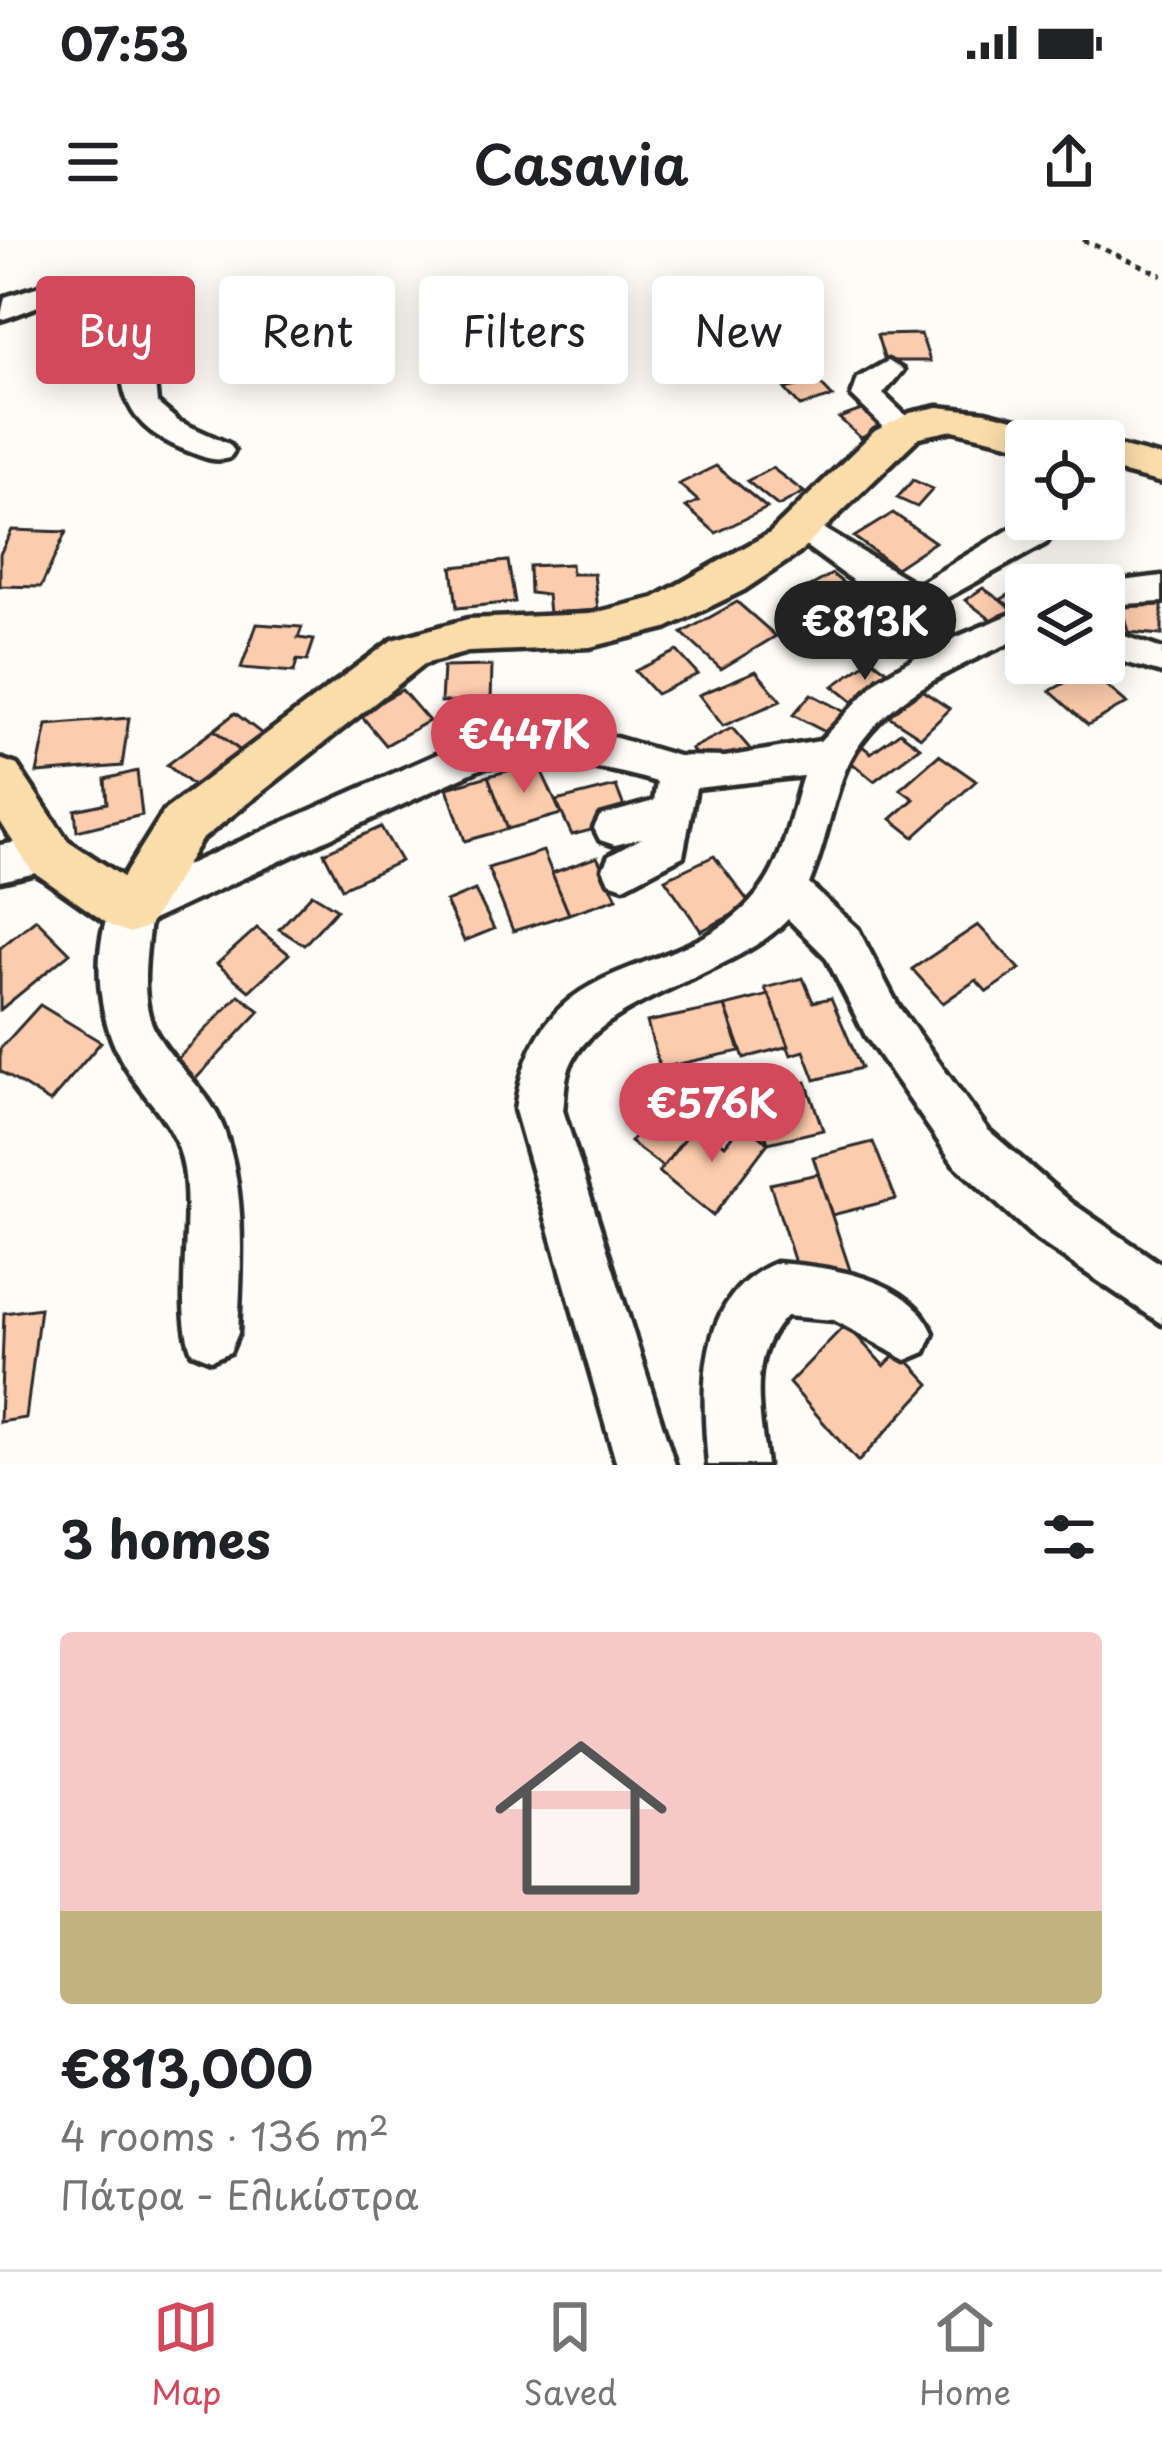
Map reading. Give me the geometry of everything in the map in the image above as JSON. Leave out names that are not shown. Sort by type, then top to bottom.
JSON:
[{"type":"main road","points":[[0,779],[24,859],[130,910],[183,825],[408,652],[443,636],[479,631],[568,634],[611,630],[652,616],[717,584],[804,528],[905,430],[920,422],[950,419],[1005,431]]},
{"type":"main road","points":[[1125,460],[1162,470]]},
{"type":"street","points":[[0,311],[50,290],[88,289],[128,301],[138,313],[135,374],[147,416],[174,435],[218,451]]},
{"type":"street","points":[[888,370],[869,385],[867,396],[905,430]]},
{"type":"street","points":[[804,528],[891,590],[921,599],[1027,540]]},
{"type":"street","points":[[1125,591],[1162,589]]},
{"type":"street","points":[[646,1465],[543,1127],[538,1075],[559,1035],[600,1004],[727,942],[759,921],[785,888],[832,755],[883,698],[926,667],[1005,631]]},
{"type":"street","points":[[1125,650],[1155,661]]},
{"type":"street","points":[[211,1333],[215,1269],[206,1150],[184,1101],[146,1059],[131,1029],[122,994],[130,910],[478,752],[527,744],[613,753],[676,793]]},
{"type":"street","points":[[676,793],[724,773],[832,755]]},
{"type":"street","points":[[620,849],[668,844],[676,793]]},
{"type":"street","points":[[785,888],[842,943],[882,1021],[971,1147],[1054,1221],[1162,1297]]},
{"type":"street","points":[[736,1465],[729,1362],[738,1330],[776,1288],[841,1294],[906,1333]]},
{"type":"path","points":[[1083,240],[1162,275]]},
{"type":"building","points":[[921,334],[930,361],[885,361],[877,335]]},
{"type":"building","points":[[821,384],[833,397],[800,406],[785,389]]},
{"type":"building","points":[[867,408],[889,428],[861,438],[839,418]]},
{"type":"building","points":[[716,466],[767,508],[716,533],[686,507],[698,501],[679,484]]},
{"type":"building","points":[[772,468],[804,492],[778,506],[747,481]]},
{"type":"building","points":[[913,480],[933,489],[917,507],[897,498]]},
{"type":"building","points":[[893,513],[935,542],[896,568],[854,537]]},
{"type":"building","points":[[12,530],[66,532],[41,587],[0,586],[0,554]]},
{"type":"building","points":[[508,561],[515,602],[457,608],[452,567]]},
{"type":"building","points":[[571,564],[572,574],[594,574],[598,610],[549,613],[547,595],[530,593],[529,566]]},
{"type":"building","points":[[832,574],[874,608],[824,638],[781,603]]},
{"type":"building","points":[[983,588],[1005,605],[1005,620],[998,625],[965,600]]},
{"type":"building","points":[[1125,595],[1162,596],[1162,635],[1128,632]]},
{"type":"building","points":[[737,602],[776,636],[721,669],[682,633]]},
{"type":"building","points":[[257,624],[302,627],[298,638],[314,640],[307,661],[297,660],[294,672],[241,668]]},
{"type":"building","points":[[677,651],[698,674],[656,694],[635,671]]},
{"type":"building","points":[[872,659],[898,679],[859,707],[833,686]]},
{"type":"building","points":[[492,666],[491,701],[441,702],[443,667]]},
{"type":"building","points":[[756,671],[781,701],[723,726],[699,695]]},
{"type":"building","points":[[1063,684],[1105,684],[1127,703],[1088,725],[1050,691]]},
{"type":"building","points":[[917,687],[950,709],[921,737],[887,715]]},
{"type":"building","points":[[402,690],[429,721],[386,745],[359,713]]},
{"type":"building","points":[[811,694],[852,716],[835,737],[793,715]]},
{"type":"building","points":[[235,713],[271,741],[249,758],[214,730]]},
{"type":"building","points":[[129,718],[122,766],[37,773],[47,725]]},
{"type":"building","points":[[732,728],[751,750],[710,771],[691,749]]},
{"type":"building","points":[[214,730],[249,758],[203,794],[167,765]]},
{"type":"building","points":[[900,732],[920,747],[874,781],[842,755],[858,743],[871,753]]},
{"type":"building","points":[[939,755],[976,781],[914,837],[891,819],[914,799],[900,789]]},
{"type":"building","points":[[538,763],[561,814],[508,829],[488,776]]},
{"type":"building","points":[[137,771],[142,815],[77,831],[75,810],[107,803],[105,779]]},
{"type":"building","points":[[488,776],[508,829],[465,841],[447,788]]},
{"type":"building","points":[[616,786],[629,820],[572,835],[556,801]]},
{"type":"building","points":[[381,827],[401,861],[342,888],[324,853]]},
{"type":"building","points":[[543,851],[569,914],[513,931],[488,868]]},
{"type":"building","points":[[714,856],[751,905],[701,931],[665,879]]},
{"type":"building","points":[[597,857],[617,898],[569,914],[552,873]]},
{"type":"building","points":[[475,890],[494,929],[464,941],[446,902]]},
{"type":"building","points":[[312,894],[337,909],[304,945],[279,929]]},
{"type":"building","points":[[36,919],[70,953],[0,1010],[0,948]]},
{"type":"building","points":[[978,925],[1020,969],[987,992],[976,980],[943,1003],[912,969]]},
{"type":"building","points":[[257,928],[289,954],[249,991],[217,964]]},
{"type":"building","points":[[803,978],[813,1002],[831,998],[861,1068],[815,1080],[804,1051],[791,1055],[765,988]]},
{"type":"building","points":[[239,995],[260,1011],[187,1088],[166,1071]]},
{"type":"building","points":[[769,995],[789,1046],[744,1058],[725,1006]]},
{"type":"building","points":[[40,1005],[101,1042],[50,1102],[0,1071],[0,1049]]},
{"type":"building","points":[[725,1006],[740,1051],[660,1068],[647,1022]]},
{"type":"building","points":[[806,1082],[823,1130],[768,1143],[752,1093]]},
{"type":"building","points":[[663,1100],[696,1124],[663,1167],[630,1142]]},
{"type":"building","points":[[743,1122],[768,1143],[713,1216],[659,1172],[696,1124],[725,1145]]},
{"type":"building","points":[[873,1142],[896,1199],[832,1215],[813,1157]]},
{"type":"building","points":[[818,1174],[850,1270],[801,1282],[770,1184]]},
{"type":"building","points":[[40,1308],[26,1418],[0,1422],[4,1313]]},
{"type":"building","points":[[846,1324],[884,1366],[899,1351],[930,1384],[858,1462],[789,1383]]}]
